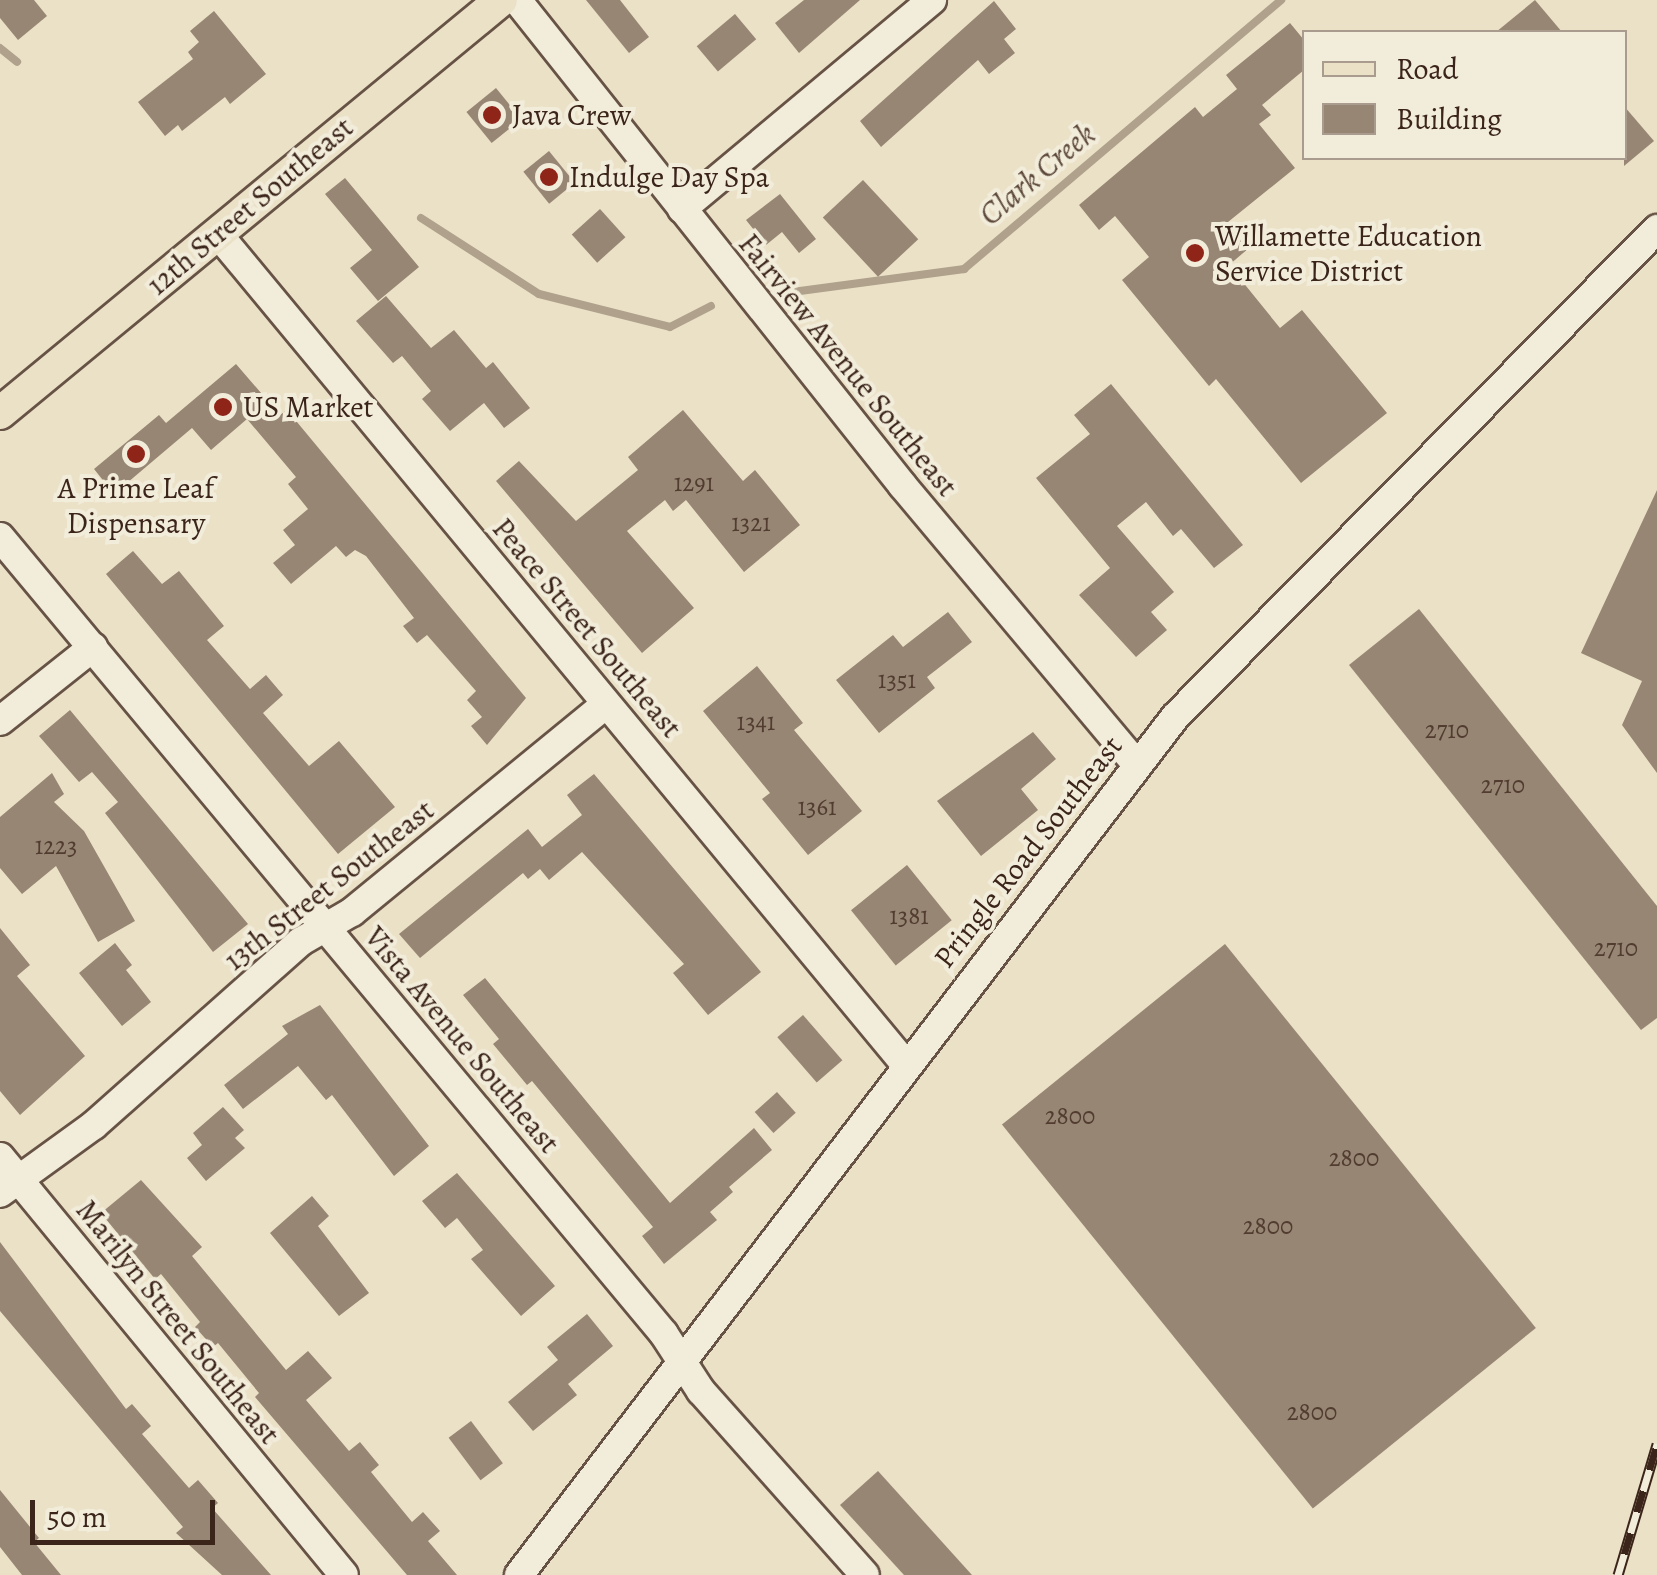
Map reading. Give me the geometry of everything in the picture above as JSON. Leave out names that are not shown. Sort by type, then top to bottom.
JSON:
[{"type":"main road","name":"12th Street Southeast","points":[[0,413],[501,0]]},
{"type":"street","name":"Fairview Avenue Southeast","points":[[517,0],[903,486],[1136,764]]},
{"type":"street","points":[[682,209],[932,0]]},
{"type":"street","name":"Pringle Road Southeast","points":[[520,1575],[1136,764],[1320,564],[1657,230]]},
{"type":"street","name":"Peace Street Southeast","points":[[217,233],[906,1065]]},
{"type":"street","name":"Vista Avenue Southeast","points":[[3,537],[682,1361],[864,1575]]},
{"type":"street","points":[[0,721],[93,647]]},
{"type":"street","name":"13th Street Southeast","points":[[6,1176],[94,1125],[300,942],[325,927],[606,704]]},
{"type":"street","name":"Marilyn Street Southeast","points":[[6,1176],[344,1575]]},
{"type":"building","points":[[0,0],[34,0],[47,16],[18,40],[0,18]]},
{"type":"building","points":[[586,0],[620,0],[649,37],[629,53]]},
{"type":"building","points":[[804,0],[860,0],[799,53],[775,23]]},
{"type":"building","points":[[1535,0],[1560,30],[1498,30]]},
{"type":"building","points":[[994,1],[1016,29],[1004,39],[1015,53],[989,74],[978,60],[881,147],[860,121]]},
{"type":"building","points":[[214,11],[266,74],[230,104],[225,97],[182,131],[178,125],[165,136],[138,102],[193,59],[188,52],[199,42],[190,31]]},
{"type":"building","points":[[735,14],[756,39],[718,71],[697,46]]},
{"type":"building","name":"Willamette Education Service District","points":[[1290,23],[1302,38],[1302,72],[1262,105],[1271,115],[1259,124],[1295,168],[1228,222],[1249,248],[1229,265],[1280,328],[1302,310],[1387,413],[1301,483],[1216,379],[1209,386],[1122,280],[1149,257],[1115,216],[1099,230],[1079,205],[1195,107],[1203,117],[1237,89],[1226,75]]},
{"type":"building","points":[[496,88],[521,119],[492,143],[466,112]]},
{"type":"building","points":[[1627,110],[1654,141],[1624,166],[1627,160]]},
{"type":"building","name":"Indulge Day Spa","points":[[549,151],[575,183],[549,204],[523,172]]},
{"type":"building","points":[[345,178],[419,267],[378,301],[350,268],[372,250],[325,194]]},
{"type":"building","points":[[863,180],[918,239],[878,277],[823,218]]},
{"type":"building","points":[[780,194],[816,239],[799,253],[782,232],[766,245],[746,220]]},
{"type":"building","points":[[600,209],[625,237],[597,263],[572,234]]},
{"type":"building","points":[[386,296],[431,348],[454,330],[486,368],[493,362],[530,408],[504,428],[484,403],[450,431],[422,399],[431,391],[402,356],[393,363],[356,321]]},
{"type":"building","points":[[236,364],[280,415],[287,410],[526,698],[487,745],[471,726],[482,717],[467,700],[476,691],[427,635],[417,643],[403,626],[414,618],[366,556],[355,550],[346,557],[336,546],[291,584],[273,563],[295,545],[283,530],[308,509],[288,484],[296,477],[247,419],[211,450],[192,428],[114,494],[94,469],[159,415],[166,423]]},
{"type":"building","points":[[1111,384],[1243,545],[1214,568],[1181,529],[1173,536],[1146,502],[1117,526],[1174,592],[1151,612],[1167,630],[1136,657],[1079,595],[1110,568],[1036,478],[1090,434],[1074,415]]},
{"type":"building","points":[[683,410],[743,481],[755,470],[800,525],[744,572],[686,500],[673,511],[665,500],[627,531],[694,608],[642,653],[496,481],[519,461],[576,521],[638,470],[628,457]]},
{"type":"building","points":[[1657,490],[1657,773],[1622,725],[1642,681],[1581,653]]},
{"type":"building","points":[[133,551],[162,584],[179,571],[224,626],[207,640],[250,689],[266,675],[283,695],[263,713],[309,766],[339,741],[395,807],[338,854],[106,574]]},
{"type":"building","points":[[1419,609],[1657,906],[1657,1018],[1641,1030],[1349,665]]},
{"type":"building","points":[[948,612],[972,642],[927,677],[935,688],[879,733],[836,680],[893,635],[903,647]]},
{"type":"building","points":[[757,666],[803,723],[794,730],[862,811],[808,855],[762,799],[770,793],[703,711]]},
{"type":"building","points":[[70,710],[248,924],[213,952],[105,813],[118,802],[92,772],[79,782],[39,736]]},
{"type":"building","points":[[1033,732],[1056,759],[1021,789],[1038,810],[981,856],[937,801]]},
{"type":"building","points":[[52,773],[64,794],[54,802],[84,831],[135,921],[98,942],[56,866],[22,894],[0,868],[0,817]]},
{"type":"building","points":[[594,774],[761,972],[708,1015],[673,973],[684,964],[582,852],[549,880],[540,869],[528,879],[523,873],[420,958],[399,934],[528,829],[542,847],[582,815],[567,795]]},
{"type":"building","points":[[907,865],[952,920],[896,965],[851,910]]},
{"type":"building","points":[[0,928],[30,965],[17,976],[85,1056],[20,1115],[0,1091]]},
{"type":"building","points":[[115,943],[132,965],[126,970],[151,1002],[122,1026],[79,973]]},
{"type":"building","points":[[1225,944],[1536,1328],[1313,1509],[1002,1125]]},
{"type":"building","points":[[485,978],[670,1203],[754,1128],[772,1150],[729,1187],[733,1192],[710,1212],[717,1220],[664,1264],[642,1236],[653,1227],[532,1081],[527,1085],[493,1044],[499,1039],[463,995]]},
{"type":"building","points":[[320,1005],[429,1146],[394,1176],[332,1095],[326,1100],[298,1066],[243,1109],[224,1085],[288,1034],[282,1026]]},
{"type":"building","points":[[803,1015],[842,1060],[817,1083],[777,1037]]},
{"type":"building","points":[[777,1092],[796,1113],[773,1133],[755,1112]]},
{"type":"building","points":[[223,1107],[244,1130],[235,1138],[245,1148],[206,1181],[187,1158],[202,1145],[193,1133]]},
{"type":"building","points":[[457,1173],[555,1286],[521,1316],[471,1259],[483,1250],[457,1218],[445,1228],[422,1201]]},
{"type":"building","points":[[141,1180],[202,1247],[192,1256],[286,1370],[308,1351],[332,1378],[306,1400],[349,1451],[360,1442],[379,1465],[371,1472],[412,1522],[423,1512],[440,1531],[428,1541],[457,1575],[407,1575],[255,1397],[259,1393],[218,1343],[213,1347],[195,1327],[200,1322],[161,1274],[155,1279],[101,1213]]},
{"type":"building","points":[[312,1196],[329,1216],[318,1226],[369,1293],[339,1316],[270,1233]]},
{"type":"building","points":[[0,1242],[126,1409],[132,1404],[151,1426],[142,1434],[189,1488],[198,1480],[218,1503],[212,1508],[271,1575],[222,1575],[176,1533],[183,1527],[0,1311]]},
{"type":"building","points":[[587,1314],[613,1346],[568,1384],[577,1395],[533,1431],[508,1402],[558,1360],[547,1347]]},
{"type":"building","points":[[471,1421],[503,1463],[481,1480],[449,1438]]},
{"type":"building","points":[[878,1471],[972,1575],[904,1575],[840,1505]]},
{"type":"building","points":[[0,1490],[39,1538],[34,1542],[61,1575],[22,1575],[0,1547]]},
{"type":"waterway","name":"Clark Creek","points":[[785,293],[964,269],[1281,0]]},
{"type":"waterway","name":"Clark Creek","points":[[0,48],[17,62]]},
{"type":"waterway","name":"Clark Creek","points":[[421,218],[539,294],[670,327],[711,306]]},
{"type":"railway","points":[[1618,1575],[1657,1444]]},
{"type":"place","name":"Java Crew","points":[[492,115]]},
{"type":"place","name":"Indulge Day Spa","points":[[549,177]]},
{"type":"place","name":"Willamette Education Service District","points":[[1195,253]]},
{"type":"place","name":"US Market","points":[[223,407]]},
{"type":"place","name":"A Prime Leaf Dispensary","points":[[136,454]]}]
